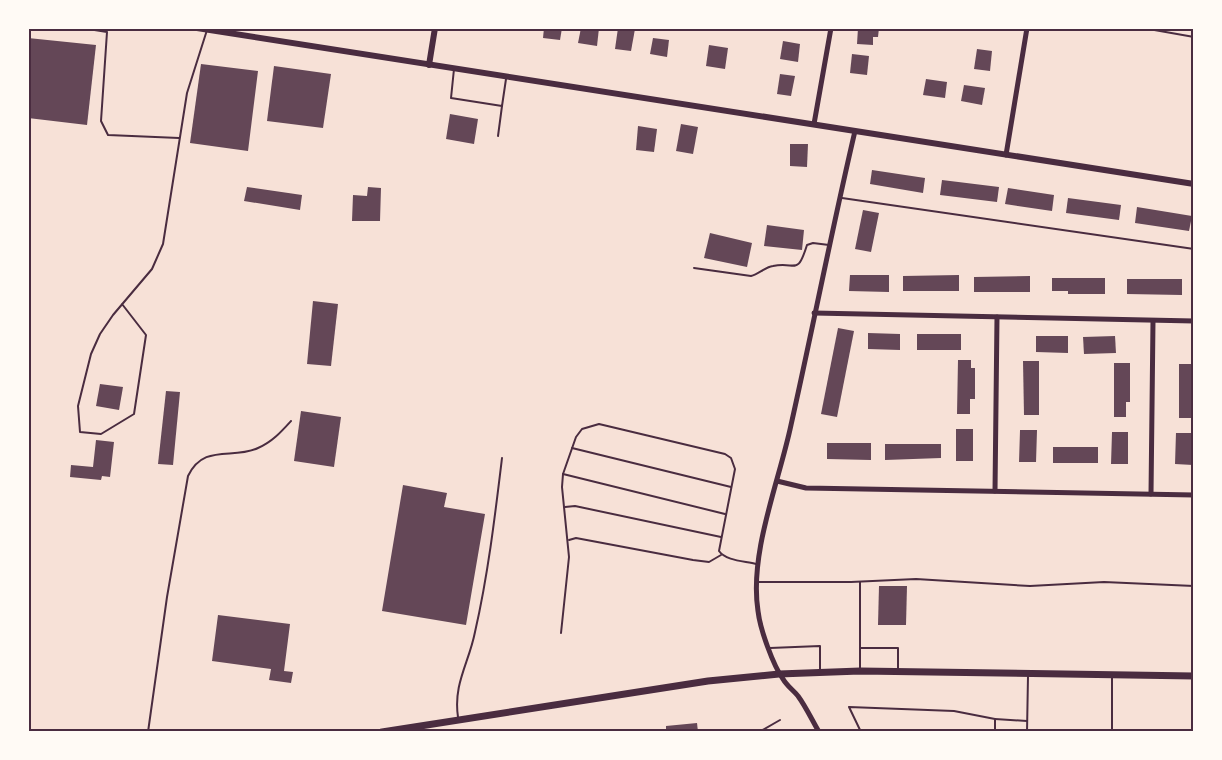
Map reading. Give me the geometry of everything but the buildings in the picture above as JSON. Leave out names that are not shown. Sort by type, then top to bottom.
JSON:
[{"type":"main road","points":[[382,732],[708,681],[779,674],[898,671],[1194,676]]},
{"type":"street","points":[[197,28],[1194,184]]},
{"type":"street","points":[[429,65],[435,28]]},
{"type":"street","points":[[814,124],[831,28]]},
{"type":"street","points":[[1006,155],[1027,28]]},
{"type":"street","points":[[819,732],[797,695],[779,674],[762,630],[758,611],[757,582],[762,539],[791,426],[855,131]]},
{"type":"street","points":[[814,313],[1194,321]]},
{"type":"street","points":[[995,491],[997,317]]},
{"type":"street","points":[[1151,494],[1154,321]]},
{"type":"street","points":[[777,482],[806,488],[1194,495]]},
{"type":"lane","points":[[82,28],[108,30],[101,121],[108,135],[179,138]]},
{"type":"lane","points":[[1143,28],[1194,37]]},
{"type":"lane","points":[[122,304],[146,335],[134,414],[101,434],[80,432],[78,406],[91,354],[100,334],[122,304],[152,269],[163,244],[187,93],[207,30]]},
{"type":"lane","points":[[454,69],[451,98],[502,106]]},
{"type":"lane","points":[[498,136],[506,77]]},
{"type":"lane","points":[[839,198],[1194,249]]},
{"type":"lane","points":[[694,268],[751,276],[769,266],[793,267],[798,265],[807,245],[813,243],[829,245]]},
{"type":"lane","points":[[148,732],[188,476],[198,461],[206,456],[245,452],[258,448],[278,435],[291,421]]},
{"type":"lane","points":[[561,633],[569,557],[563,507],[563,474],[576,437],[582,429],[599,424],[725,454],[734,462],[735,469],[718,547],[721,555]]},
{"type":"lane","points":[[572,448],[731,487]]},
{"type":"lane","points":[[458,720],[457,690],[476,632],[492,540],[502,458]]},
{"type":"lane","points":[[563,474],[725,514]]},
{"type":"lane","points":[[563,507],[575,506],[720,537]]},
{"type":"lane","points":[[568,540],[576,538],[693,560],[709,562],[721,555],[759,564]]},
{"type":"lane","points":[[757,582],[860,582],[916,579],[1049,586],[1104,582],[1194,585]]},
{"type":"lane","points":[[860,582],[860,671]]},
{"type":"lane","points":[[770,648],[820,646],[820,672]]},
{"type":"lane","points":[[860,648],[898,648],[898,671]]},
{"type":"lane","points":[[1027,732],[1028,673]]},
{"type":"lane","points":[[1112,674],[1112,732]]},
{"type":"lane","points":[[861,732],[849,707],[954,711],[995,719],[1027,721]]},
{"type":"lane","points":[[995,719],[995,732]]},
{"type":"lane","points":[[759,732],[780,720]]}]
